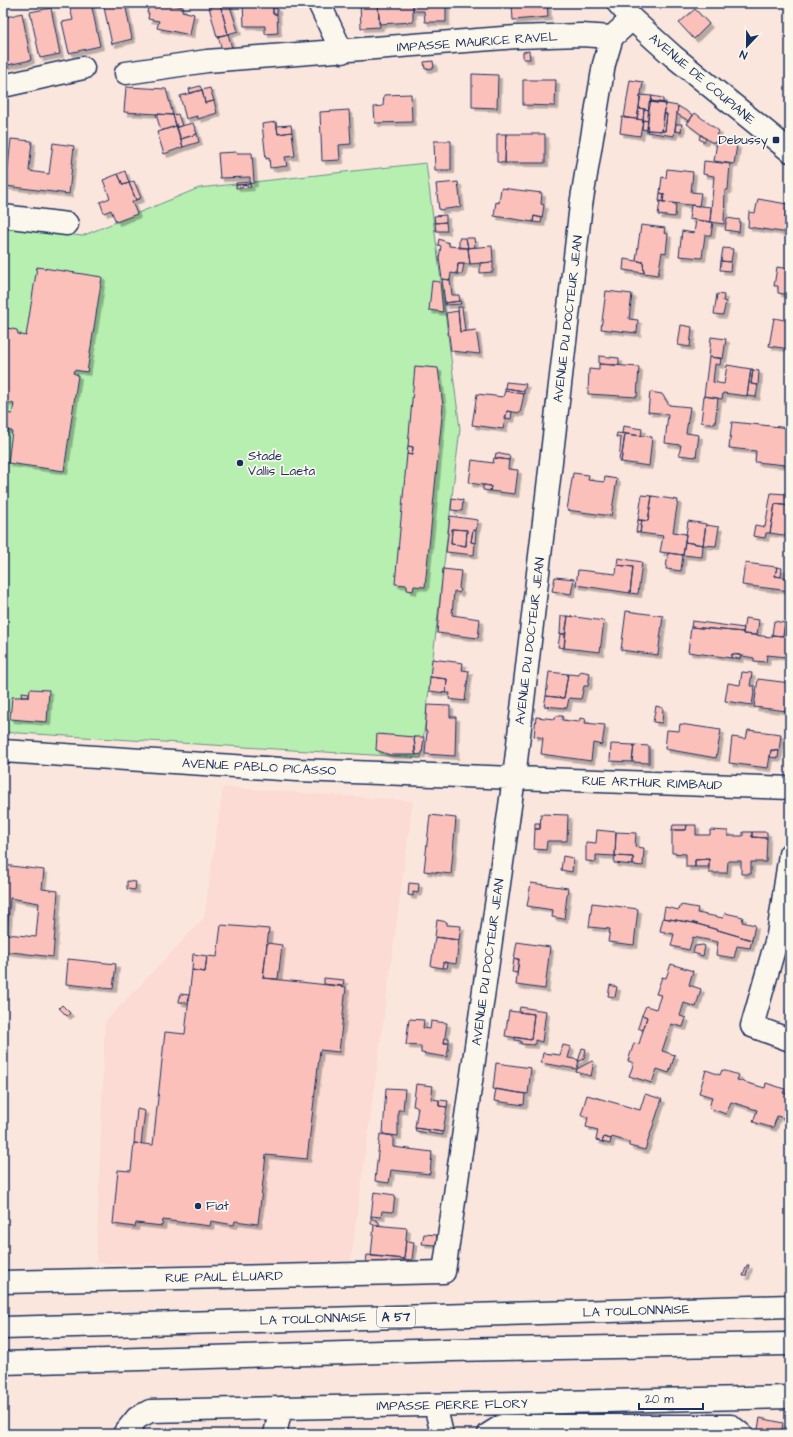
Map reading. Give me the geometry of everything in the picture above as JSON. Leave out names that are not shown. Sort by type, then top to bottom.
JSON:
[{"type":"main road","points":[[319,3],[342,52]]},
{"type":"main road","points":[[612,37],[625,11]]},
{"type":"main road","name":"AVENUE DE COUPIANE","points":[[625,11],[673,56],[790,151]]},
{"type":"main road","name":"IMPASSE MAURICE RAVEL","points":[[126,73],[207,60],[342,52],[517,37],[581,35],[612,37]]},
{"type":"main road","name":"AVENUE DU DOCTEUR JEAN","points":[[444,1272],[514,778],[581,205],[604,64],[612,37]]},
{"type":"main road","points":[[3,86],[83,68]]},
{"type":"main road","points":[[3,216],[67,224]]},
{"type":"main road","name":"AVENUE PABLO PICASSO","points":[[3,751],[297,770],[514,778]]},
{"type":"main road","name":"RUE ARTHUR RIMBAUD","points":[[514,778],[790,788]]},
{"type":"main road","points":[[790,854],[778,935],[752,1026],[790,1040]]},
{"type":"main road","name":"RUE PAUL ÉLUARD","points":[[3,1282],[444,1272]]},
{"type":"main road","name":"LA TOULONNAISE","points":[[3,1328],[790,1306]]},
{"type":"main road","points":[[3,1363],[459,1350],[790,1344]]},
{"type":"main road","name":"IMPASSE PIERRE FLORY","points":[[124,1434],[137,1418],[150,1411],[790,1397]]},
{"type":"main road","points":[[434,1405],[442,1434]]},
{"type":"main road","points":[[275,1434],[281,1408]]},
{"type":"main road","points":[[489,1434],[502,1426],[589,1425],[731,1426],[741,1434]]},
{"type":"shaded area","points":[[223,787],[413,801],[350,1266],[96,1263],[105,1022],[204,918]]},
{"type":"green space","points":[[426,163],[460,429],[421,758],[3,732],[3,226],[82,236],[199,188]]},
{"type":"building","points":[[91,3],[100,46],[69,53],[62,22],[73,20],[69,4]]},
{"type":"building","points":[[103,3],[125,3],[132,39],[112,44]]},
{"type":"building","points":[[149,3],[164,3],[183,7],[182,11],[194,14],[190,35],[157,28],[159,21],[148,19],[149,13],[147,13]]},
{"type":"building","points":[[229,3],[238,31],[228,34],[220,4]]},
{"type":"building","points":[[243,3],[273,3],[273,14],[277,14],[278,33],[265,34],[265,26],[244,26]]},
{"type":"building","points":[[360,3],[378,3],[380,27],[361,28]]},
{"type":"building","points":[[378,3],[413,3],[413,22],[379,24]]},
{"type":"building","points":[[413,3],[446,3],[446,22],[425,22],[424,11],[413,11]]},
{"type":"building","points":[[516,3],[547,3],[548,17],[513,20],[512,5],[516,5]]},
{"type":"building","points":[[220,4],[228,34],[217,37],[209,7]]},
{"type":"building","points":[[51,8],[60,54],[40,58],[30,12]]},
{"type":"building","points":[[273,8],[277,8],[277,14],[273,14]]},
{"type":"building","points":[[695,9],[709,24],[694,39],[679,23]]},
{"type":"building","points":[[22,13],[31,60],[3,66],[3,49],[7,48],[3,18]]},
{"type":"building","points":[[228,34],[232,48],[222,50],[218,36]]},
{"type":"building","points":[[529,51],[530,59],[523,59],[523,52]]},
{"type":"building","points":[[433,61],[434,68],[425,69],[424,62]]},
{"type":"building","points":[[472,74],[498,75],[497,108],[472,107]]},
{"type":"building","points":[[523,80],[556,80],[555,106],[523,105]]},
{"type":"building","points":[[630,80],[643,82],[637,119],[624,118]]},
{"type":"building","points":[[200,86],[202,90],[190,93],[189,89]]},
{"type":"building","points":[[126,87],[166,89],[173,115],[124,112]]},
{"type":"building","points":[[210,88],[214,101],[205,103],[202,90]]},
{"type":"building","points":[[202,90],[205,103],[214,101],[217,113],[198,119],[197,116],[186,119],[180,96]]},
{"type":"building","points":[[411,94],[412,122],[375,123],[374,107],[383,106],[384,95]]},
{"type":"building","points":[[640,95],[652,96],[649,110],[639,108]]},
{"type":"building","points":[[652,96],[663,98],[663,103],[651,101]]},
{"type":"building","points":[[649,102],[666,103],[666,104]]},
{"type":"building","points":[[649,102],[666,104],[662,131],[647,130]]},
{"type":"building","points":[[666,104],[678,106],[674,136],[647,132],[647,130],[665,131],[667,114],[664,114]]},
{"type":"building","points":[[678,106],[693,115],[689,121],[677,114]]},
{"type":"building","points":[[639,108],[644,109],[643,120],[637,119]]},
{"type":"building","points":[[644,109],[649,110],[648,121],[643,120]]},
{"type":"building","points":[[349,110],[351,144],[339,145],[340,160],[322,161],[320,112]]},
{"type":"building","points":[[695,113],[719,131],[716,135],[727,143],[711,142],[687,124]]},
{"type":"building","points":[[156,114],[173,115],[176,126],[161,131]]},
{"type":"building","points":[[178,114],[182,126],[177,127],[173,115]]},
{"type":"building","points":[[664,114],[667,114],[665,131],[662,131]]},
{"type":"building","points":[[622,117],[643,120],[640,136],[620,133]]},
{"type":"building","points":[[643,120],[648,121],[647,130],[642,129]]},
{"type":"building","points":[[276,122],[278,134],[292,132],[295,156],[285,157],[287,166],[270,168],[269,158],[266,159],[262,124]]},
{"type":"building","points":[[193,123],[197,134],[181,139],[177,127]]},
{"type":"building","points":[[676,124],[682,124],[681,132],[675,131]]},
{"type":"building","points":[[291,125],[292,132],[278,134],[277,126]]},
{"type":"building","points":[[176,126],[183,147],[164,154],[157,132]]},
{"type":"building","points":[[197,134],[199,142],[183,147],[181,139]]},
{"type":"building","points":[[497,134],[506,134],[505,163],[497,162]]},
{"type":"building","points":[[506,134],[545,134],[545,163],[505,163]]},
{"type":"building","points":[[701,135],[706,139],[704,142],[699,139]]},
{"type":"building","points":[[11,139],[32,141],[29,171],[49,174],[53,143],[74,146],[69,194],[6,186]]},
{"type":"building","points":[[434,141],[451,141],[451,170],[435,170]]},
{"type":"building","points":[[717,142],[737,145],[734,164],[714,161]]},
{"type":"building","points":[[218,153],[252,153],[254,183],[250,184],[250,177],[220,178]]},
{"type":"building","points":[[704,161],[730,164],[728,190],[725,190],[724,224],[710,222],[714,176],[703,174]]},
{"type":"building","points":[[667,169],[693,172],[691,192],[701,193],[699,206],[663,202],[664,194],[660,193],[662,177],[666,178]]},
{"type":"building","points":[[125,171],[129,183],[123,185],[118,174]]},
{"type":"building","points":[[118,174],[123,185],[129,183],[136,200],[132,202],[137,214],[116,222],[111,210],[104,213],[100,202],[110,198],[103,180]]},
{"type":"building","points":[[134,181],[141,198],[136,200],[129,183]]},
{"type":"building","points":[[250,182],[250,184],[236,185],[236,183]]},
{"type":"building","points":[[458,182],[461,207],[439,210],[436,184]]},
{"type":"building","points":[[250,184],[251,187],[236,188],[236,185]]},
{"type":"building","points":[[501,188],[542,193],[541,204],[544,205],[542,218],[534,216],[533,222],[494,216],[496,202],[499,203]]},
{"type":"building","points":[[660,193],[664,194],[663,202],[659,201]]},
{"type":"building","points":[[758,199],[787,204],[785,219],[790,220],[789,233],[748,227],[749,212],[755,213]]},
{"type":"building","points":[[660,201],[676,204],[675,217],[658,215]]},
{"type":"building","points":[[691,205],[711,207],[710,222],[689,219]]},
{"type":"building","points":[[446,215],[446,222],[435,223],[434,216]]},
{"type":"building","points":[[534,216],[542,218],[541,223],[533,222]]},
{"type":"building","points":[[727,218],[740,220],[739,232],[725,230]]},
{"type":"building","points":[[696,220],[713,222],[711,235],[705,235],[702,258],[679,256],[682,231],[694,233]]},
{"type":"building","points":[[446,222],[447,231],[436,231],[435,223]]},
{"type":"building","points":[[641,225],[665,228],[664,233],[668,234],[666,253],[662,252],[658,275],[644,273],[643,262],[636,260]]},
{"type":"building","points":[[459,238],[466,238],[468,248],[459,248]]},
{"type":"building","points":[[466,238],[474,238],[475,247],[468,248]]},
{"type":"building","points":[[439,239],[449,243],[449,246],[468,248],[470,264],[458,264],[457,274],[451,273],[450,280],[442,279],[439,258],[441,246],[438,245]]},
{"type":"building","points":[[492,246],[493,262],[470,264],[468,248]]},
{"type":"building","points":[[723,248],[733,249],[731,262],[721,261]]},
{"type":"building","points":[[624,259],[643,262],[644,273],[623,270]]},
{"type":"building","points":[[721,261],[731,262],[730,271],[720,270]]},
{"type":"building","points":[[493,262],[493,272],[480,273],[480,263]]},
{"type":"building","points":[[458,264],[464,264],[462,274],[457,274]]},
{"type":"building","points":[[37,267],[102,277],[87,372],[74,370],[73,373],[78,375],[64,471],[8,463],[12,431],[3,430],[3,332],[6,333],[7,328],[17,330],[18,334],[26,336]],"holes":[[[6,402],[14,404],[12,414],[4,413]]]},
{"type":"building","points":[[777,267],[790,269],[790,295],[778,293],[778,286],[774,286]]},
{"type":"building","points":[[442,279],[450,280],[452,295],[459,295],[460,301],[445,303]]},
{"type":"building","points":[[432,281],[440,282],[443,312],[429,310]]},
{"type":"building","points":[[606,291],[632,294],[629,319],[638,320],[637,333],[601,329]]},
{"type":"building","points":[[717,294],[724,295],[723,301],[726,302],[723,315],[714,314]]},
{"type":"building","points":[[460,301],[461,304],[445,305],[445,303]]},
{"type":"building","points":[[458,307],[462,307],[465,331],[460,332]]},
{"type":"building","points":[[458,311],[460,332],[476,330],[480,354],[451,351],[446,313]]},
{"type":"building","points":[[774,318],[790,321],[790,349],[769,346]]},
{"type":"building","points":[[681,325],[692,327],[690,347],[678,345]]},
{"type":"building","points":[[711,337],[726,339],[723,359],[709,357]]},
{"type":"building","points":[[599,356],[619,358],[619,365],[599,364]]},
{"type":"building","points":[[709,357],[721,358],[720,365],[715,364],[713,382],[724,384],[727,365],[751,369],[747,396],[723,393],[722,399],[704,396]]},
{"type":"building","points":[[599,364],[639,367],[637,397],[588,394],[589,369],[599,370]]},
{"type":"building","points":[[415,366],[438,368],[443,406],[425,587],[414,586],[413,591],[407,590],[407,585],[395,584],[407,454],[412,455],[413,447],[408,446]]},
{"type":"building","points":[[751,369],[753,369],[751,384],[758,385],[756,397],[747,396]]},
{"type":"building","points":[[753,370],[759,371],[758,385],[751,384]]},
{"type":"building","points":[[506,382],[526,384],[524,391],[505,388]]},
{"type":"building","points":[[505,388],[524,391],[524,394],[505,391]]},
{"type":"building","points":[[505,391],[524,394],[520,413],[507,411],[503,429],[472,425],[477,394],[503,397]]},
{"type":"building","points":[[650,392],[662,394],[669,405],[690,407],[686,433],[699,435],[696,457],[679,455],[681,445],[665,443],[668,414],[648,412]]},
{"type":"building","points":[[704,396],[718,398],[715,424],[701,422]]},
{"type":"building","points":[[507,411],[512,412],[511,419],[505,418]]},
{"type":"building","points":[[732,422],[790,428],[790,455],[787,455],[786,465],[755,462],[756,451],[729,448]]},
{"type":"building","points":[[623,426],[642,429],[641,436],[622,433]]},
{"type":"building","points":[[617,433],[625,434],[621,462],[619,462],[621,438],[616,437]]},
{"type":"building","points":[[625,434],[652,437],[649,466],[621,462]]},
{"type":"building","points":[[408,446],[413,447],[412,455],[407,454]]},
{"type":"building","points":[[496,453],[510,456],[509,460],[495,458]]},
{"type":"building","points":[[494,458],[509,460],[508,469],[518,470],[515,494],[490,491],[491,486],[469,483],[472,460],[493,463]]},
{"type":"building","points":[[573,473],[589,475],[588,480],[604,482],[605,477],[617,479],[611,516],[567,510]]},
{"type":"building","points":[[483,485],[491,486],[490,491],[483,490]]},
{"type":"building","points":[[771,493],[787,494],[786,499],[790,499],[790,506],[775,504],[770,533],[766,533],[765,538],[753,536],[755,525],[765,527]]},
{"type":"building","points":[[642,495],[652,496],[648,521],[638,520]]},
{"type":"building","points":[[652,496],[678,500],[673,532],[686,534],[683,555],[660,552],[663,536],[640,533],[642,520],[648,521]]},
{"type":"building","points":[[452,498],[463,500],[462,511],[451,510]]},
{"type":"building","points":[[775,504],[790,506],[790,536],[770,533]]},
{"type":"building","points":[[450,516],[478,520],[476,531],[473,530],[471,542],[475,543],[474,555],[446,552]],"holes":[[[452,529],[467,530],[466,546],[451,544]]]},
{"type":"building","points":[[638,520],[642,520],[640,533],[636,532]]},
{"type":"building","points":[[688,521],[706,524],[703,545],[685,542]]},
{"type":"building","points":[[706,525],[719,527],[716,546],[703,545]]},
{"type":"building","points":[[452,529],[467,530],[466,546],[451,544]]},
{"type":"building","points":[[473,530],[476,531],[475,543],[471,542]]},
{"type":"building","points":[[685,542],[703,545],[702,557],[683,555]]},
{"type":"building","points":[[668,553],[683,555],[681,571],[666,569]]},
{"type":"building","points":[[618,558],[642,562],[638,594],[630,593],[633,567],[617,565]]},
{"type":"building","points":[[745,563],[777,567],[775,576],[790,578],[790,591],[742,585]]},
{"type":"building","points":[[617,565],[633,567],[630,593],[576,585],[578,570],[616,574]]},
{"type":"building","points":[[777,567],[782,568],[781,577],[775,576]]},
{"type":"building","points":[[443,569],[461,571],[459,588],[461,590],[459,593],[454,591],[452,615],[480,619],[478,638],[437,633]]},
{"type":"building","points":[[555,577],[574,579],[571,594],[552,591]]},
{"type":"building","points":[[626,611],[663,616],[658,655],[621,650]]},
{"type":"building","points":[[561,616],[568,616],[565,634],[560,634]]},
{"type":"building","points":[[568,616],[604,621],[600,652],[564,648]]},
{"type":"building","points":[[745,618],[759,620],[757,635],[743,634]]},
{"type":"building","points":[[692,621],[744,628],[743,632],[691,627]]},
{"type":"building","points":[[774,621],[785,623],[783,636],[772,635]]},
{"type":"building","points":[[785,623],[790,623],[787,657],[767,655],[766,662],[754,661],[754,658],[732,654],[731,658],[688,652],[691,627],[743,632],[743,634],[772,637],[772,635],[783,636]]},
{"type":"building","points":[[560,634],[565,634],[564,648],[558,647]]},
{"type":"building","points":[[732,654],[741,655],[740,659],[731,658]]},
{"type":"building","points":[[432,659],[463,663],[462,670],[469,671],[465,701],[449,699],[450,693],[446,693],[447,679],[430,677]]},
{"type":"building","points":[[580,671],[590,673],[588,686],[584,686],[581,699],[569,698],[567,708],[544,706],[546,696],[564,698],[568,674],[579,675]]},
{"type":"building","points":[[549,672],[568,674],[564,698],[546,696]]},
{"type":"building","points":[[742,672],[752,673],[750,686],[755,686],[752,705],[725,701],[728,683],[740,685]]},
{"type":"building","points":[[430,677],[447,679],[446,693],[429,691]]},
{"type":"building","points":[[758,679],[790,683],[787,711],[754,707]]},
{"type":"building","points":[[30,689],[49,690],[47,722],[10,719],[12,697],[29,697]]},
{"type":"building","points":[[22,692],[29,693],[29,697],[21,697]]},
{"type":"building","points":[[427,705],[450,706],[450,717],[456,717],[455,756],[425,754]]},
{"type":"building","points":[[656,706],[663,708],[662,723],[653,722]]},
{"type":"building","points":[[556,716],[563,716],[562,720],[579,722],[580,718],[586,719],[585,723],[605,725],[602,745],[593,743],[591,761],[541,754],[543,738],[534,736],[536,717],[555,719]]},
{"type":"building","points":[[680,724],[721,730],[716,758],[665,749],[667,730],[679,731]]},
{"type":"building","points":[[748,730],[781,734],[779,751],[771,750],[768,768],[729,763],[732,737],[746,739]]},
{"type":"building","points":[[377,734],[414,737],[416,755],[390,755],[376,750]]},
{"type":"building","points":[[414,737],[424,737],[422,754],[416,755],[415,753]]},
{"type":"building","points":[[611,744],[634,745],[632,762],[610,761]]},
{"type":"building","points":[[634,745],[649,746],[649,763],[632,762]]},
{"type":"building","points":[[771,750],[779,751],[778,758],[770,757]]},
{"type":"building","points":[[541,814],[568,815],[567,841],[547,841],[546,850],[534,849],[535,829],[540,829]]},
{"type":"building","points":[[430,815],[456,818],[451,874],[424,871]]},
{"type":"building","points":[[535,823],[540,823],[540,829],[535,829]]},
{"type":"building","points":[[673,825],[687,825],[686,830],[672,830]]},
{"type":"building","points":[[687,825],[696,825],[696,835],[710,835],[710,830],[728,831],[728,836],[743,836],[743,832],[752,832],[752,837],[767,838],[766,862],[751,862],[751,874],[741,874],[741,861],[728,861],[727,873],[709,873],[709,859],[695,860],[695,867],[686,867],[686,854],[672,853],[672,830],[686,830]]},
{"type":"building","points":[[597,830],[616,832],[615,856],[596,855],[596,862],[586,861],[586,842],[596,843]]},
{"type":"building","points":[[616,832],[636,833],[635,847],[644,848],[643,866],[633,865],[633,857],[615,856]]},
{"type":"building","points":[[752,832],[767,832],[767,838],[752,837]]},
{"type":"building","points":[[563,856],[573,858],[572,872],[561,870]]},
{"type":"building","points":[[615,856],[633,857],[633,865],[614,863]]},
{"type":"building","points":[[709,859],[709,867],[695,867],[695,860]]},
{"type":"building","points":[[3,865],[44,870],[42,889],[58,891],[53,957],[3,951]],"holes":[[[10,898],[39,903],[36,937],[7,934]]]},
{"type":"building","points":[[127,881],[136,882],[135,890],[127,889]]},
{"type":"building","points":[[409,883],[419,884],[418,893],[413,892],[413,896],[408,895]]},
{"type":"building","points":[[531,883],[568,888],[564,919],[552,917],[553,910],[527,906]]},
{"type":"building","points":[[592,903],[638,909],[634,945],[608,942],[610,929],[589,927]]},
{"type":"building","points":[[681,905],[698,908],[697,913],[723,918],[725,913],[743,917],[742,922],[755,925],[752,940],[694,923],[663,918],[665,907],[679,910]]},
{"type":"building","points":[[663,918],[694,923],[752,940],[750,948],[737,946],[734,958],[716,955],[718,942],[693,937],[689,950],[671,946],[674,934],[660,931]]},
{"type":"building","points":[[437,920],[447,922],[447,925],[461,926],[459,940],[435,937]]},
{"type":"building","points":[[221,925],[269,929],[263,978],[346,987],[339,1052],[320,1050],[307,1159],[266,1155],[258,1224],[235,1221],[234,1225],[211,1221],[210,1226],[163,1220],[162,1226],[136,1223],[135,1227],[113,1224],[118,1170],[131,1171],[134,1143],[153,1145],[165,1032],[185,1034],[192,970],[205,972],[207,956],[217,957]]},
{"type":"building","points":[[435,937],[459,940],[456,964],[444,962],[443,968],[431,966]]},
{"type":"building","points":[[517,942],[550,947],[545,989],[516,985],[519,959],[514,959]]},
{"type":"building","points":[[267,943],[282,945],[278,979],[263,978]]},
{"type":"building","points":[[695,946],[705,946],[703,956],[693,953]]},
{"type":"building","points":[[193,954],[207,956],[205,972],[192,970]]},
{"type":"building","points":[[68,959],[116,964],[113,989],[66,984]]},
{"type":"building","points":[[514,959],[519,959],[517,973],[512,972]]},
{"type":"building","points":[[444,962],[448,963],[447,968],[443,968]]},
{"type":"building","points":[[671,964],[693,971],[689,985],[701,989],[696,1007],[684,1003],[680,1016],[686,1018],[683,1027],[671,1024],[662,1051],[675,1055],[669,1073],[657,1069],[652,1083],[629,1076],[634,1063],[628,1061],[634,1043],[639,1044],[647,1017],[642,1015],[646,1006],[656,1009],[661,995],[656,994],[662,977],[666,978]]},
{"type":"building","points":[[324,978],[344,980],[343,986],[324,984]]},
{"type":"building","points":[[610,985],[617,987],[615,997],[608,996]]},
{"type":"building","points":[[180,994],[189,995],[188,1003],[179,1002]]},
{"type":"building","points":[[790,999],[790,1016],[786,1014]]},
{"type":"building","points":[[62,1005],[70,1013],[67,1016],[59,1008]]},
{"type":"building","points":[[520,1007],[546,1011],[542,1042],[535,1040],[535,1045],[521,1044],[521,1041],[515,1040],[515,1037],[531,1040],[534,1014],[519,1012]]},
{"type":"building","points":[[509,1011],[534,1014],[531,1040],[505,1036]]},
{"type":"building","points":[[642,1015],[647,1017],[643,1030],[638,1028]]},
{"type":"building","points":[[409,1019],[424,1020],[423,1028],[430,1029],[431,1021],[447,1023],[444,1043],[449,1043],[447,1057],[421,1053],[421,1046],[406,1045]]},
{"type":"building","points":[[445,1038],[449,1038],[449,1043],[444,1043]]},
{"type":"building","points":[[563,1045],[571,1047],[568,1058],[579,1060],[577,1069],[541,1063],[543,1053],[560,1055]]},
{"type":"building","points":[[582,1048],[586,1049],[584,1059],[578,1062]]},
{"type":"building","points":[[592,1061],[594,1062],[591,1076],[576,1072],[577,1069]]},
{"type":"building","points":[[496,1063],[531,1068],[528,1094],[493,1089]]},
{"type":"building","points":[[706,1070],[720,1075],[722,1070],[739,1075],[737,1080],[765,1088],[766,1083],[785,1089],[783,1093],[790,1095],[790,1120],[777,1116],[773,1128],[753,1122],[757,1110],[731,1102],[726,1114],[709,1108],[712,1097],[699,1093]]},
{"type":"building","points":[[416,1084],[433,1086],[431,1099],[439,1100],[439,1106],[447,1107],[443,1132],[415,1128],[418,1107],[413,1106]]},
{"type":"building","points":[[386,1088],[405,1089],[403,1110],[398,1110],[398,1136],[383,1134]]},
{"type":"building","points":[[496,1089],[525,1094],[524,1105],[494,1101]]},
{"type":"building","points":[[645,1094],[662,1099],[645,1150],[629,1146],[629,1142],[612,1137],[611,1139],[604,1137],[602,1142],[596,1140],[598,1130],[586,1127],[588,1117],[581,1115],[587,1095],[640,1110]]},
{"type":"building","points":[[439,1100],[448,1101],[447,1107],[439,1106]]},
{"type":"building","points":[[137,1109],[145,1111],[141,1144],[134,1143]]},
{"type":"building","points":[[415,1128],[443,1132],[443,1135],[416,1131]]},
{"type":"building","points":[[380,1134],[393,1136],[393,1147],[432,1152],[430,1174],[391,1170],[389,1183],[375,1181]]},
{"type":"building","points":[[604,1137],[611,1139],[610,1144],[602,1142]]},
{"type":"building","points":[[374,1192],[395,1195],[393,1212],[382,1211],[381,1217],[371,1216]]},
{"type":"building","points":[[371,1216],[379,1222],[379,1225],[371,1224]]},
{"type":"building","points":[[374,1225],[407,1228],[404,1259],[371,1256]]},
{"type":"building","points":[[424,1234],[437,1235],[436,1245],[422,1244]]},
{"type":"building","points":[[406,1241],[414,1242],[412,1260],[404,1259]]},
{"type":"building","points":[[367,1255],[404,1259],[403,1266],[366,1262]]},
{"type":"building","points":[[747,1265],[749,1265],[746,1276],[743,1276]]},
{"type":"building","points":[[760,1418],[783,1423],[781,1434],[757,1434]]},
{"type":"place","name":"Debussy","points":[[776,140]]},
{"type":"place","name":"Stade Vallis Laeta","points":[[240,463]]},
{"type":"place","name":"Fiat","points":[[198,1206]]}]
